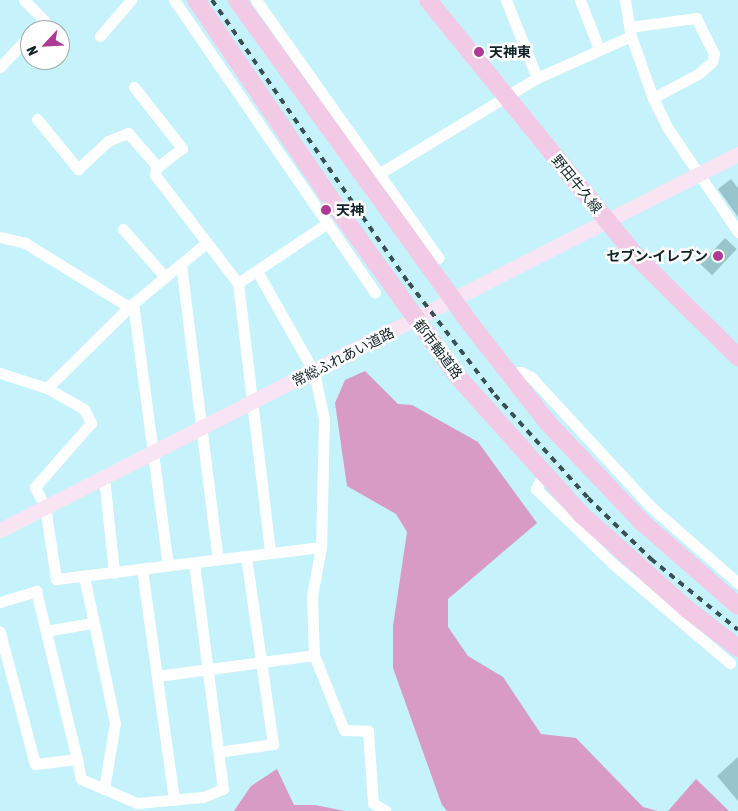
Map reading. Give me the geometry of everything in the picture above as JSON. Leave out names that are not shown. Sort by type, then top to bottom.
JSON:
[{"type":"main road","name":"都市軸道路","points":[[196,0],[361,243],[415,320],[459,378],[543,475],[686,609],[735,660]]},
{"type":"main road","points":[[237,0],[312,91],[391,201],[454,300],[509,373],[599,478],[688,565],[738,606]]},
{"type":"main road","name":"野田牛久線","points":[[428,0],[607,221],[674,297],[738,357]]},
{"type":"street","points":[[24,0],[44,20]]},
{"type":"street","points":[[100,36],[130,0]]},
{"type":"street","points":[[174,0],[326,224],[376,293]]},
{"type":"street","points":[[256,0],[312,91],[380,173],[391,201],[439,258]]},
{"type":"street","points":[[506,0],[537,78]]},
{"type":"street","points":[[580,0],[599,49]]},
{"type":"street","points":[[625,0],[630,32],[653,98],[699,174],[738,232]]},
{"type":"street","points":[[380,173],[537,78],[630,32],[696,18],[714,54],[712,62],[698,74],[653,98]]},
{"type":"street","points":[[0,67],[20,46]]},
{"type":"street","points":[[134,87],[182,148],[156,168],[155,175],[238,283],[270,553]]},
{"type":"street","points":[[37,119],[78,169],[108,141],[128,133],[156,168]]},
{"type":"street","name":"常総ふれあい道路","points":[[0,530],[202,430],[738,154]]},
{"type":"street","points":[[238,283],[326,224]]},
{"type":"street","points":[[123,229],[165,277]]},
{"type":"street","points":[[0,237],[25,244],[131,305]]},
{"type":"street","points":[[47,388],[131,305],[206,243]]},
{"type":"street","points":[[346,252],[361,243]]},
{"type":"street","points":[[181,264],[218,560]]},
{"type":"street","points":[[257,271],[314,372],[325,442],[321,547],[312,596],[314,655],[344,730],[368,731],[373,803],[386,811]]},
{"type":"street","points":[[131,305],[168,566]]},
{"type":"street","points":[[509,373],[521,372],[531,377],[651,507],[738,583]]},
{"type":"street","points":[[0,374],[47,388],[84,409],[91,423],[35,487],[45,507],[56,579],[321,547]]},
{"type":"street","points":[[104,477],[114,572]]},
{"type":"street","points":[[218,752],[273,744],[259,663],[246,556]]},
{"type":"street","points":[[0,602],[36,592],[81,779],[137,803],[203,797],[223,789],[194,562]]},
{"type":"street","points":[[142,569],[174,800]]},
{"type":"street","points":[[84,576],[92,623],[115,723],[104,789]]},
{"type":"street","points":[[46,631],[92,623]]},
{"type":"street","points":[[0,632],[34,764],[77,758]]},
{"type":"street","points":[[735,660],[738,654]]},
{"type":"street","points":[[157,676],[314,655]]},
{"type":"shaded area","points":[[365,371],[398,404],[412,405],[478,442],[537,523],[448,599],[448,627],[468,656],[503,677],[541,734],[576,738],[643,807],[657,811],[447,811],[442,805],[393,668],[393,626],[407,532],[396,514],[347,486],[335,403],[345,380]]},
{"type":"shaded area","points":[[277,769],[294,805],[315,805],[345,811],[234,811],[251,786]]},
{"type":"shaded area","points":[[696,779],[729,811],[668,811]]},
{"type":"building","points":[[731,179],[738,188],[738,217],[718,189]]},
{"type":"building","name":"セブン-イレブン","points":[[725,238],[737,249],[712,275],[700,264]]},
{"type":"building","points":[[738,757],[738,801],[717,776]]},
{"type":"railway","points":[[212,0],[409,283],[495,395],[588,498],[651,559],[738,630]]},
{"type":"place","name":"天神東","points":[[479,52]]},
{"type":"place","name":"天神","points":[[326,210]]},
{"type":"place","name":"セブン-イレブン","points":[[718,256]]}]
